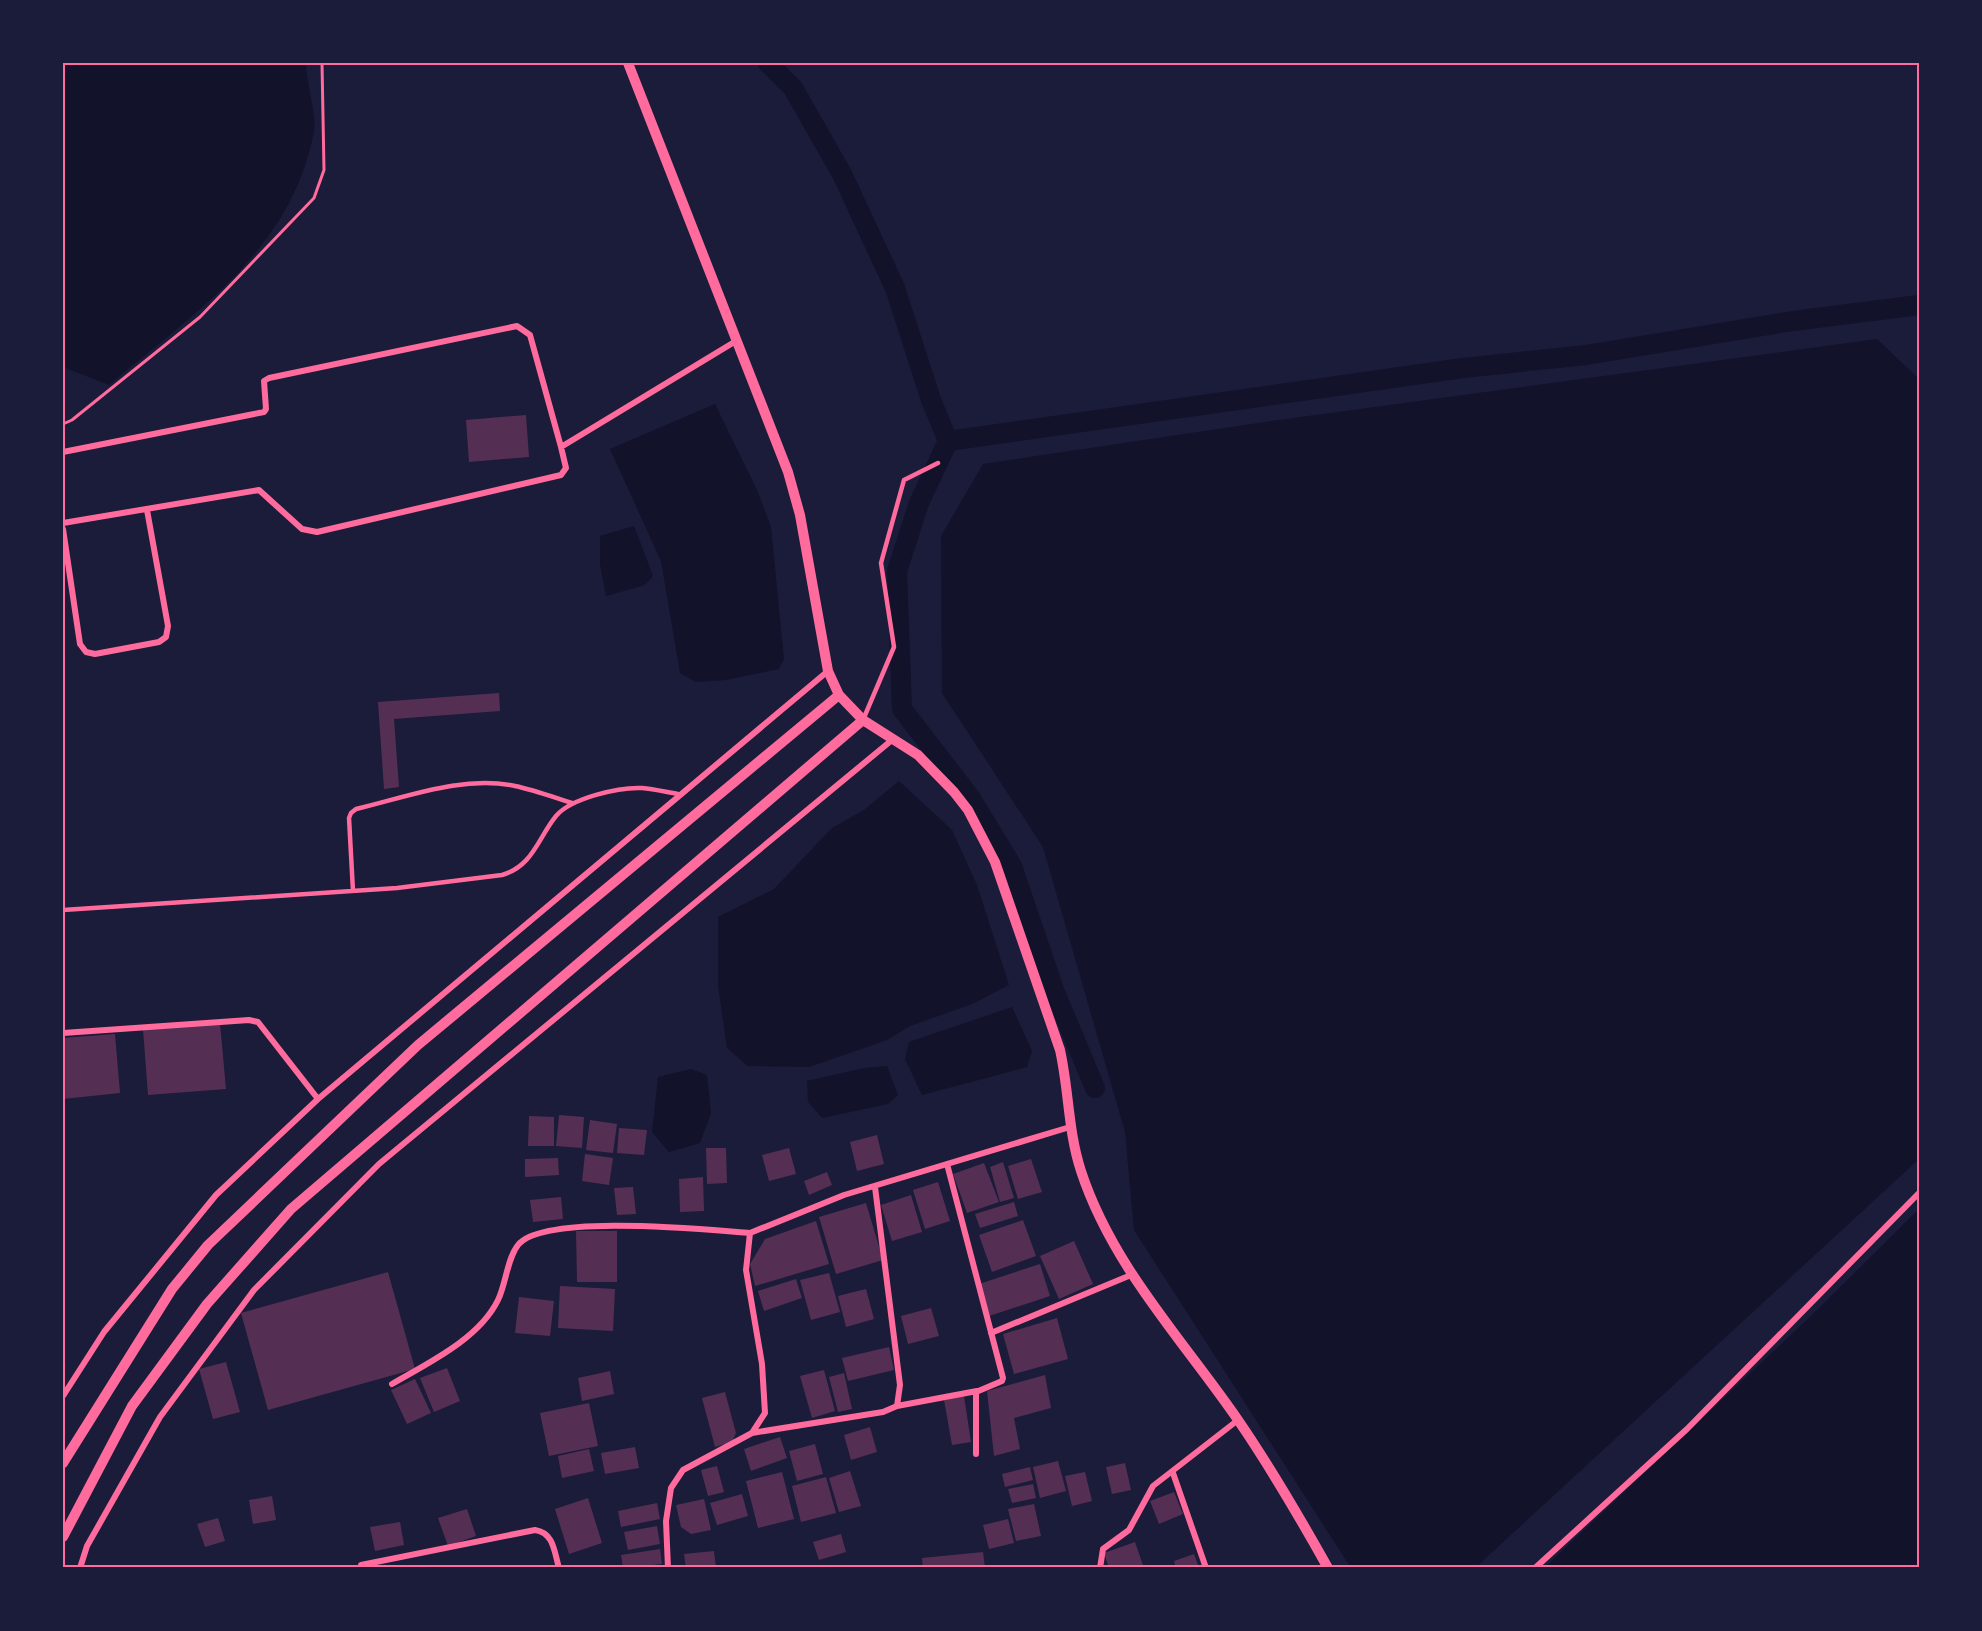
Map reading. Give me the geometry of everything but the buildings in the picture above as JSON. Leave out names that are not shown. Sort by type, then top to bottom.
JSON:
[{"type":"street","points":[[628,63],[788,472],[802,526],[828,671],[839,695],[863,720],[918,755],[968,810],[995,861],[1060,1050],[1066,1079],[1070,1127],[1081,1171],[1099,1214],[1131,1275],[1238,1420],[1281,1485],[1329,1568]]},
{"type":"street","points":[[63,452],[264,412],[266,409],[263,387],[264,381],[269,378],[517,326],[530,335],[566,468],[561,475],[317,532],[302,529],[259,490],[63,523]]},
{"type":"street","points":[[561,447],[736,340]]},
{"type":"street","points":[[63,529],[80,644],[86,652],[95,654],[159,642],[166,637],[168,626],[147,510]]},
{"type":"street","points":[[63,1396],[104,1332],[216,1195],[318,1099],[678,794],[828,671]]},
{"type":"street","points":[[63,1463],[172,1289],[208,1245],[418,1045],[839,695]]},
{"type":"street","points":[[63,1537],[132,1406],[207,1304],[291,1209],[863,720]]},
{"type":"street","points":[[80,1568],[87,1546],[160,1417],[255,1290],[379,1164],[892,740]]},
{"type":"street","points":[[63,1033],[249,1020],[258,1022],[318,1099]]},
{"type":"street","points":[[392,1384],[454,1348],[491,1310],[498,1300],[517,1246],[527,1237],[543,1231],[577,1227],[633,1226],[750,1233],[844,1195],[1070,1127]]},
{"type":"street","points":[[668,1568],[666,1521],[671,1488],[682,1470],[752,1433],[883,1412],[897,1406],[977,1391],[1002,1381],[947,1164]]},
{"type":"street","points":[[875,1187],[900,1385],[897,1406]]},
{"type":"street","points":[[1535,1568],[1687,1429],[1919,1194]]},
{"type":"street","points":[[750,1233],[746,1270],[762,1364],[765,1413],[752,1433]]},
{"type":"street","points":[[991,1333],[1131,1275]]},
{"type":"street","points":[[976,1454],[977,1391]]},
{"type":"street","points":[[1100,1568],[1104,1549],[1129,1530],[1149,1490],[1238,1420]]},
{"type":"street","points":[[1173,1473],[1206,1568]]},
{"type":"street","points":[[361,1565],[535,1530],[544,1531],[551,1538],[558,1568]]},
{"type":"lane","points":[[863,720],[894,647],[881,562],[904,480],[938,463]]},
{"type":"lane","points":[[353,891],[349,818],[356,809],[462,784],[487,783],[514,785],[572,803]]},
{"type":"lane","points":[[63,910],[397,888],[515,871],[528,860],[555,817],[572,803],[624,789],[643,788],[678,794]]},
{"type":"path","points":[[63,424],[72,420],[117,385],[200,317],[314,198],[324,170],[322,63]]},
{"type":"shaded area","points":[[63,63],[306,63],[313,108],[314,131],[302,173],[285,211],[262,244],[236,275],[206,304],[109,385],[63,367]]},
{"type":"shaded area","points":[[1877,339],[1919,379],[1919,1159],[1475,1568],[1351,1568],[1134,1230],[1125,1132],[1043,847],[942,693],[941,536],[983,464],[1279,420]]},
{"type":"shaded area","points":[[715,404],[757,490],[771,527],[784,659],[779,669],[726,680],[696,682],[680,673],[661,561],[610,449]]},
{"type":"shaded area","points":[[634,526],[653,576],[645,585],[606,596],[600,564],[600,536]]},
{"type":"shaded area","points":[[899,781],[952,830],[977,885],[1009,985],[972,1004],[910,1026],[887,1040],[809,1067],[748,1066],[727,1048],[718,986],[718,917],[774,889],[832,828],[864,810]]},
{"type":"shaded area","points":[[1012,1007],[1032,1051],[1027,1067],[922,1095],[905,1059],[909,1042]]},
{"type":"shaded area","points":[[887,1066],[898,1095],[888,1104],[822,1118],[808,1102],[807,1081],[864,1068]]},
{"type":"shaded area","points":[[691,1069],[707,1075],[711,1113],[700,1143],[669,1152],[652,1132],[658,1077]]},
{"type":"shaded area","points":[[1919,1209],[1919,1568],[1544,1568],[1815,1312]]},
{"type":"waterway","points":[[768,63],[793,88],[842,174],[895,288],[931,400],[948,441],[1463,368],[1586,355],[1793,321],[1919,305]]},
{"type":"waterway","points":[[948,441],[919,503],[897,571],[902,709],[970,797],[1012,866],[1054,990],[1095,1088]]}]
